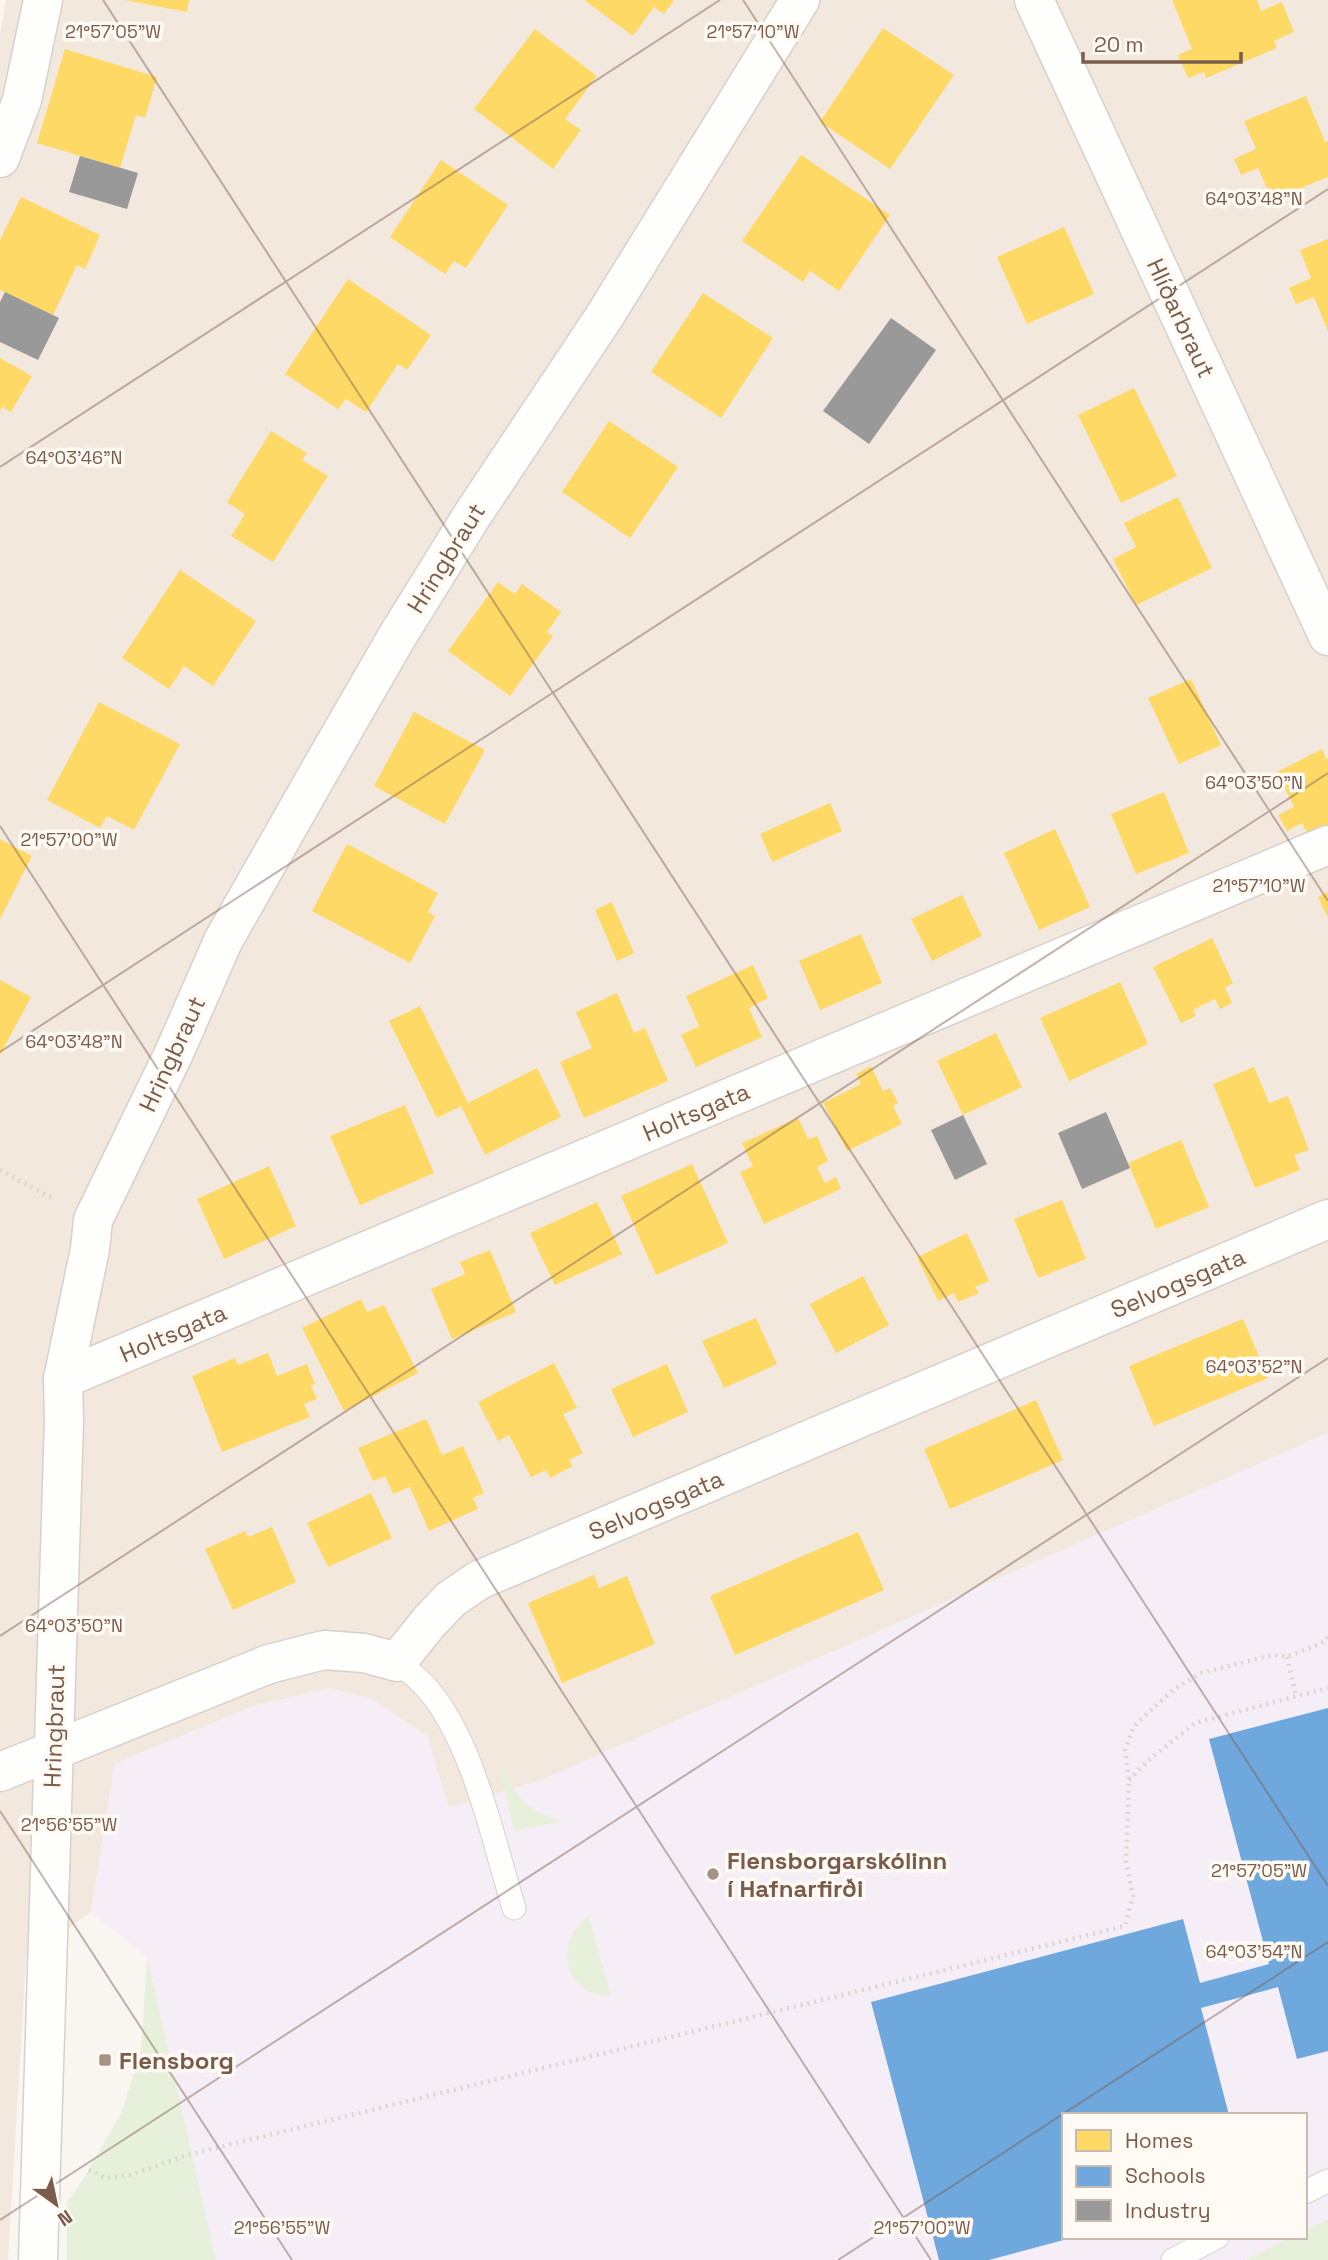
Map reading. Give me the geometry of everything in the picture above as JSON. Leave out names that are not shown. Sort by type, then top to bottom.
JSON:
[{"type":"street","points":[[0,158],[22,100],[43,0]]},
{"type":"street","name":"Hringbraut","points":[[38,2260],[64,1421],[63,1380],[90,1249],[93,1220],[174,1053],[223,941],[398,635],[473,514],[604,317],[800,0]]},
{"type":"street","name":"Hlíðarbraut","points":[[1034,0],[1328,636]]},
{"type":"street","name":"Holtsgata","points":[[63,1380],[1328,845]]},
{"type":"street","name":"Selvogsgata","points":[[397,1662],[451,1599],[480,1580],[1328,1219]]},
{"type":"street","points":[[0,1772],[270,1664],[324,1650],[364,1653],[397,1662]]},
{"type":"lane","points":[[397,1662],[426,1686],[454,1727],[470,1765],[514,1908]]},
{"type":"lane","points":[[1307,2191],[1328,2181]]},
{"type":"lane","points":[[1173,2260],[1213,2239]]},
{"type":"path","points":[[0,1170],[93,1220]]},
{"type":"path","points":[[79,2165],[106,2178],[130,2175],[191,2154],[1125,1926],[1133,1896],[1126,1861],[1129,1780],[1125,1750],[1134,1726],[1173,1690],[1201,1673],[1273,1655],[1287,1657],[1324,1642],[1328,1637]]},
{"type":"path","points":[[1287,1657],[1296,1696]]},
{"type":"path","points":[[1129,1780],[1150,1759],[1195,1723],[1328,1688]]},
{"type":"shaded area","points":[[6,0],[1328,0],[1328,1433],[542,1780],[448,1808],[427,1736],[115,1763],[91,1912],[26,1959],[8,2260],[0,2260],[0,35]]},
{"type":"shaded area","name":"Flensborgarskólinn í Hafnarfirði","points":[[1328,1433],[1328,2220],[1307,2232],[1307,2113],[1062,2113],[1062,2239],[1293,2239],[1255,2260],[216,2260],[147,1957],[91,1912],[115,1763],[256,1705],[330,1688],[373,1699],[427,1736],[449,1807],[542,1780]]},
{"type":"green space","points":[[499,1763],[523,1801],[549,1817],[563,1821],[514,1831]]},
{"type":"green space","points":[[589,1916],[611,1997],[582,1987],[572,1976],[569,1967],[567,1957],[571,1938],[581,1922]]},
{"type":"green space","points":[[147,1957],[216,2260],[67,2260],[67,2202],[121,2114],[141,2051]]},
{"type":"green space","points":[[1328,2219],[1328,2260],[1246,2260],[1287,2239],[1307,2239],[1307,2229]]},
{"type":"building: Homes","points":[[124,0],[189,0],[187,12]]},
{"type":"building: Homes","points":[[584,0],[674,0],[664,14],[654,7],[633,36]]},
{"type":"building: Homes","points":[[1172,0],[1257,0],[1261,11],[1282,2],[1294,32],[1274,41],[1277,48],[1206,78],[1204,72],[1188,78],[1178,55],[1192,49]]},
{"type":"building: Homes","points":[[883,28],[954,75],[890,169],[820,122]]},
{"type":"building: Homes","points":[[535,29],[597,76],[565,119],[581,130],[553,169],[474,109]]},
{"type":"building: Homes","points":[[65,49],[157,77],[145,118],[136,115],[120,168],[37,143]]},
{"type":"building: Homes","points":[[1306,96],[1325,142],[1328,141],[1328,177],[1272,200],[1258,168],[1241,175],[1234,159],[1256,149],[1244,121]]},
{"type":"building: Homes","points":[[801,155],[890,215],[839,291],[810,271],[803,282],[742,241]]},
{"type":"building: Homes","points":[[441,160],[508,205],[466,268],[454,261],[445,274],[390,237]]},
{"type":"building: Homes","points":[[21,197],[100,235],[85,269],[77,265],[53,315],[0,290],[0,240]]},
{"type":"building: Homes","points":[[1064,227],[1094,294],[1027,324],[997,257]]},
{"type":"building: Homes","points":[[1328,239],[1328,331],[1314,297],[1296,304],[1289,288],[1311,278],[1300,250]]},
{"type":"building: Homes","points":[[348,279],[431,335],[407,370],[398,364],[366,412],[346,399],[338,409],[285,374]]},
{"type":"building: Homes","points":[[703,293],[773,338],[721,418],[651,372]]},
{"type":"building: Homes","points":[[0,358],[32,376],[11,412],[2,407],[0,411]]},
{"type":"building: Homes","points":[[1134,388],[1177,476],[1121,503],[1078,415]]},
{"type":"building: Homes","points":[[609,421],[678,467],[630,538],[562,492]]},
{"type":"building: Homes","points":[[271,431],[307,453],[302,460],[328,476],[273,562],[231,536],[245,514],[227,502]]},
{"type":"building: Homes","points":[[1178,497],[1212,568],[1136,605],[1113,559],[1136,547],[1124,523]]},
{"type":"building: Homes","points":[[180,570],[256,621],[213,686],[184,666],[169,689],[122,658]]},
{"type":"building: Homes","points":[[498,582],[515,594],[522,584],[561,612],[547,632],[553,636],[510,696],[448,651]]},
{"type":"building: Homes","points":[[1191,679],[1221,745],[1179,764],[1148,698]]},
{"type":"building: Homes","points":[[99,702],[180,744],[134,830],[107,816],[100,828],[47,800]]},
{"type":"building: Homes","points":[[414,712],[485,750],[445,824],[374,786]]},
{"type":"building: Homes","points":[[1322,749],[1326,759],[1328,758],[1328,829],[1310,838],[1302,823],[1287,831],[1278,815],[1294,807],[1277,772]]},
{"type":"building: Homes","points":[[1164,792],[1189,853],[1136,874],[1111,814]]},
{"type":"building: Homes","points":[[830,803],[842,831],[772,862],[760,834]]},
{"type":"building: Homes","points":[[1055,829],[1090,907],[1039,930],[1004,853]]},
{"type":"building: Homes","points":[[0,839],[32,856],[0,919]]},
{"type":"building: Homes","points":[[347,844],[438,893],[428,912],[435,916],[410,963],[312,911]]},
{"type":"building: Homes","points":[[1328,892],[1328,918],[1318,897]]},
{"type":"building: Homes","points":[[962,895],[982,936],[932,961],[911,919]]},
{"type":"building: Homes","points":[[612,902],[634,953],[617,961],[595,910]]},
{"type":"building: Homes","points":[[861,934],[882,983],[820,1010],[799,961]]},
{"type":"building: Homes","points":[[1212,938],[1233,983],[1225,988],[1232,1003],[1220,1009],[1215,999],[1193,1010],[1196,1016],[1181,1023],[1153,967]]},
{"type":"building: Homes","points":[[753,965],[768,998],[749,1008],[762,1037],[696,1067],[681,1035],[699,1026],[686,996]]},
{"type":"building: Homes","points":[[0,980],[31,997],[0,1055]]},
{"type":"building: Homes","points":[[1120,982],[1148,1044],[1069,1081],[1040,1018]]},
{"type":"building: Homes","points":[[617,993],[634,1033],[645,1028],[668,1081],[584,1118],[560,1062],[592,1048],[576,1012]]},
{"type":"building: Homes","points":[[420,1006],[468,1103],[537,1068],[561,1117],[485,1155],[461,1106],[437,1118],[389,1021]]},
{"type":"building: Homes","points":[[996,1033],[1022,1087],[963,1115],[937,1061]]},
{"type":"building: Homes","points":[[871,1066],[883,1091],[890,1088],[898,1103],[893,1106],[902,1124],[847,1151],[823,1103],[861,1084],[856,1074]]},
{"type":"building: Homes","points":[[1254,1067],[1269,1103],[1288,1096],[1309,1150],[1294,1155],[1300,1170],[1255,1188],[1213,1084]]},
{"type":"building: Homes","points":[[405,1105],[434,1173],[360,1205],[330,1136]]},
{"type":"building: Homes","points":[[798,1118],[808,1139],[817,1136],[828,1161],[817,1167],[825,1183],[836,1177],[841,1189],[764,1224],[740,1172],[753,1166],[742,1143]]},
{"type":"building: Homes","points":[[1181,1140],[1209,1207],[1156,1229],[1128,1163]]},
{"type":"building: Homes","points":[[692,1164],[728,1243],[656,1275],[621,1196]]},
{"type":"building: Homes","points":[[269,1166],[296,1226],[224,1259],[197,1199]]},
{"type":"building: Homes","points":[[1062,1200],[1086,1259],[1038,1278],[1014,1219]]},
{"type":"building: Homes","points":[[597,1202],[622,1254],[555,1285],[530,1233]]},
{"type":"building: Homes","points":[[967,1233],[989,1281],[975,1287],[979,1293],[958,1302],[954,1293],[938,1301],[917,1257]]},
{"type":"building: Homes","points":[[490,1250],[516,1312],[452,1339],[431,1289],[465,1274],[460,1262]]},
{"type":"building: Homes","points":[[863,1276],[889,1325],[836,1353],[810,1304]]},
{"type":"building: Homes","points":[[361,1299],[367,1312],[384,1305],[418,1373],[344,1411],[302,1328]]},
{"type":"building: Homes","points":[[756,1318],[777,1364],[724,1388],[702,1341]]},
{"type":"building: Homes","points":[[1243,1319],[1268,1378],[1154,1426],[1129,1366]]},
{"type":"building: Homes","points":[[268,1353],[277,1376],[307,1364],[315,1384],[311,1386],[317,1399],[304,1404],[310,1417],[222,1452],[192,1376],[235,1358],[238,1365]]},
{"type":"building: Homes","points":[[554,1363],[577,1408],[563,1414],[583,1453],[569,1460],[573,1466],[550,1478],[546,1470],[531,1477],[509,1435],[498,1441],[478,1402]]},
{"type":"building: Homes","points":[[667,1364],[688,1412],[633,1437],[611,1389]]},
{"type":"building: Homes","points":[[1036,1400],[1063,1460],[950,1509],[924,1449]]},
{"type":"building: Homes","points":[[426,1419],[442,1455],[463,1446],[484,1493],[473,1498],[478,1509],[429,1531],[410,1487],[393,1494],[385,1476],[373,1481],[358,1448]]},
{"type":"building: Homes","points":[[371,1493],[392,1538],[328,1567],[307,1523]]},
{"type":"building: Homes","points":[[272,1527],[296,1582],[233,1610],[205,1549],[245,1531],[248,1537]]},
{"type":"building: Homes","points":[[858,1532],[884,1590],[735,1655],[710,1596]]},
{"type":"building: Homes","points":[[594,1575],[599,1588],[627,1576],[655,1644],[562,1683],[528,1603]]},
{"type":"building: Schools","points":[[1328,1708],[1328,2051],[1297,2059],[1278,1987],[1201,2008],[1228,2113],[1062,2113],[1062,2239],[1067,2239],[989,2260],[939,2260],[871,2002],[1183,1919],[1200,1983],[1269,1964],[1209,1739]]},
{"type":"building: Industry","points":[[80,156],[138,173],[127,209],[69,192]]},
{"type":"building: Industry","points":[[5,292],[59,318],[38,360],[0,342],[0,302]]},
{"type":"building: Industry","points":[[891,318],[936,350],[869,444],[823,411]]},
{"type":"building: Industry","points":[[1106,1112],[1130,1168],[1082,1189],[1058,1133]]},
{"type":"building: Industry","points":[[963,1115],[987,1164],[955,1180],[931,1130]]},
{"type":"place","name":"Flensborgarskólinn í Hafnarfirði","points":[[713,1874]]},
{"type":"place","name":"Flensborg","points":[[105,2060]]}]
